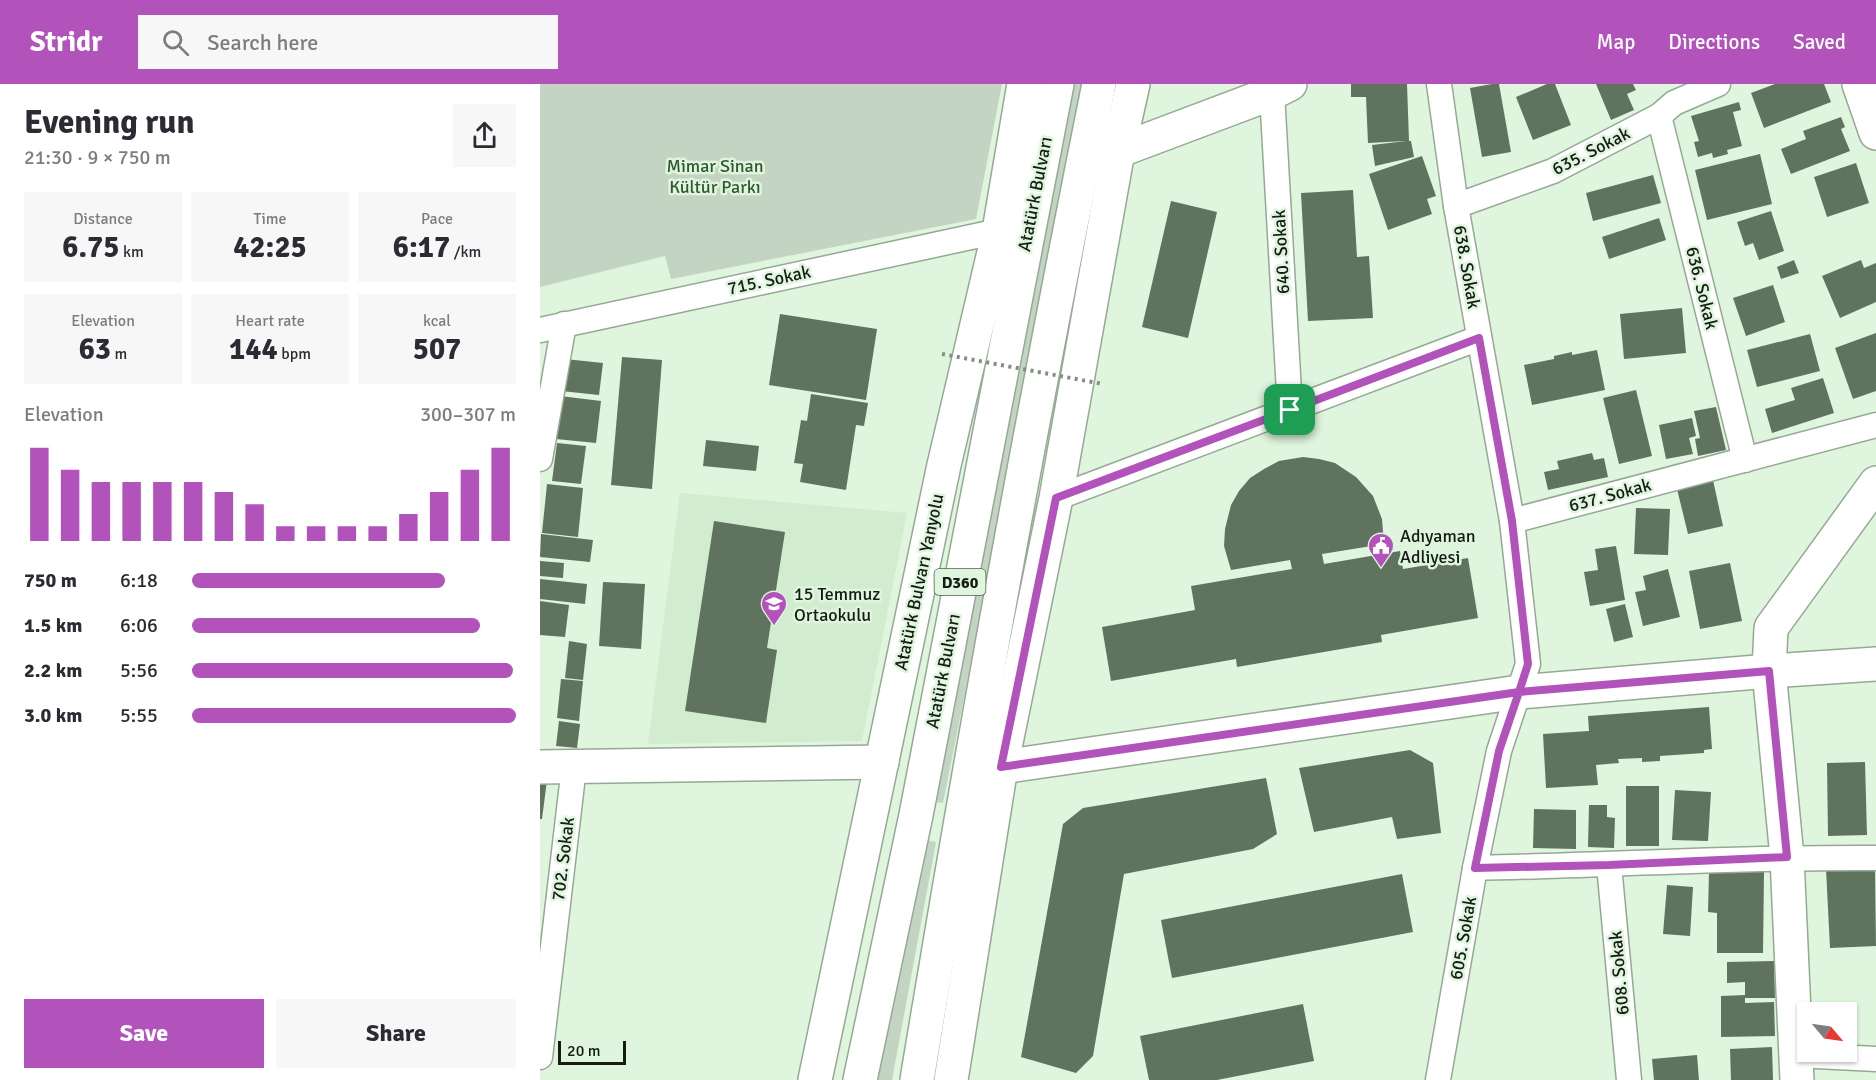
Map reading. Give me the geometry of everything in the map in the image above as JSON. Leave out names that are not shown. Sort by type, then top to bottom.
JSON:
[{"type":"main road","name":"Atatürk Bulvarı Yanyolu","points":[[815,1080],[944,465],[999,231],[1024,84]]},
{"type":"main road","name":"Atatürk Bulvarı","points":[[860,1080],[916,815],[1057,84]]},
{"type":"main road","name":"D360","points":[[917,1080],[962,812],[1099,84]]},
{"type":"main road","points":[[951,1080],[1001,767],[1056,498],[1118,151],[1133,84]]},
{"type":"main road","points":[[1859,84],[1876,132]]},
{"type":"main road","points":[[1118,151],[1281,89]]},
{"type":"main road","points":[[1797,1067],[1787,857],[1769,671],[1771,628],[1876,483]]},
{"type":"main road","points":[[1001,767],[1519,692],[1876,664]]},
{"type":"main road","points":[[540,767],[882,762]]},
{"type":"street","name":"638. Sokak","points":[[1439,84],[1456,206],[1512,521]]},
{"type":"street","name":"635. Sokak","points":[[1456,206],[1553,171],[1659,116],[1674,103],[1718,84]]},
{"type":"street","name":"640. Sokak","points":[[1281,89],[1290,410]]},
{"type":"street","name":"636. Sokak","points":[[1659,116],[1744,460]]},
{"type":"street","name":"715. Sokak","points":[[540,330],[999,231]]},
{"type":"street","points":[[540,459],[564,324]]},
{"type":"street","points":[[1056,498],[1479,338]]},
{"type":"street","name":"637. Sokak","points":[[1512,521],[1876,425]]},
{"type":"street","points":[[1512,521],[1528,664],[1519,692]]},
{"type":"street","name":"605. Sokak","points":[[1438,1080],[1475,868],[1499,751],[1519,692]]},
{"type":"street","name":"702. Sokak","points":[[540,1057],[544,997],[574,767]]},
{"type":"street","points":[[1475,868],[1787,857],[1876,858]]},
{"type":"street","name":"608. Sokak","points":[[1609,865],[1629,1080]]},
{"type":"street","points":[[1797,1067],[1876,1059]]},
{"type":"path","points":[[942,354],[1102,384]]},
{"type":"shaded area","name":"15 Temmuz Ortaokulu","points":[[680,493],[907,513],[862,741],[648,744]]},
{"type":"green space","name":"Mimar Sinan Kültür Parkı","points":[[540,84],[1002,84],[976,219],[671,279],[665,256],[540,287]]},
{"type":"green space","points":[[1072,84],[1086,84],[943,803],[928,801]]},
{"type":"green space","points":[[919,839],[936,842],[892,1080],[869,1080]]},
{"type":"building","points":[[1351,84],[1407,84],[1409,141],[1411,141],[1414,157],[1375,166],[1372,145],[1406,141],[1368,143],[1366,97],[1351,97]]},
{"type":"building","points":[[1499,84],[1511,152],[1482,157],[1470,88]]},
{"type":"building","points":[[1547,84],[1555,84],[1571,125],[1533,140],[1516,97]]},
{"type":"building","points":[[1596,84],[1633,84],[1636,90],[1627,94],[1634,110],[1611,120]]},
{"type":"building","points":[[1775,84],[1824,84],[1831,102],[1764,128],[1751,93]]},
{"type":"building","points":[[1739,102],[1741,110],[1733,112],[1742,146],[1727,150],[1728,154],[1713,158],[1712,153],[1698,157],[1694,142],[1699,141],[1691,116]]},
{"type":"building","points":[[1841,117],[1845,127],[1841,129],[1850,151],[1791,174],[1781,149],[1806,139],[1803,131]]},
{"type":"building","points":[[1760,154],[1772,204],[1707,220],[1695,170]]},
{"type":"building","points":[[1422,156],[1436,196],[1427,199],[1432,214],[1388,230],[1369,174]]},
{"type":"building","points":[[1856,163],[1869,203],[1827,217],[1814,177]]},
{"type":"building","points":[[1653,175],[1661,203],[1593,221],[1586,193]]},
{"type":"building","points":[[1353,190],[1357,257],[1369,256],[1373,318],[1308,321],[1301,193]]},
{"type":"building","points":[[1171,201],[1217,212],[1188,338],[1142,327]]},
{"type":"building","points":[[1771,211],[1784,251],[1759,260],[1753,243],[1745,246],[1737,222]]},
{"type":"building","points":[[1659,218],[1666,240],[1609,259],[1602,237]]},
{"type":"building","points":[[1794,260],[1799,273],[1781,279],[1777,267]]},
{"type":"building","points":[[1861,260],[1864,268],[1876,263],[1876,302],[1840,318],[1822,276]]},
{"type":"building","points":[[1773,285],[1785,322],[1746,336],[1733,298]]},
{"type":"building","points":[[1682,308],[1686,353],[1624,359],[1620,314]]},
{"type":"building","points":[[780,314],[877,329],[866,400],[769,385]]},
{"type":"building","points":[[1876,333],[1876,391],[1853,399],[1835,348]]},
{"type":"building","points":[[1810,334],[1820,371],[1757,387],[1747,350]]},
{"type":"building","points":[[1597,350],[1605,390],[1532,405],[1524,365],[1554,359],[1554,356],[1572,352],[1572,355]]},
{"type":"building","points":[[622,357],[662,360],[652,489],[611,485]]},
{"type":"building","points":[[565,359],[603,363],[599,395],[561,391]]},
{"type":"building","points":[[1823,378],[1834,413],[1772,433],[1765,409],[1795,400],[1791,388]]},
{"type":"building","points":[[1636,390],[1652,456],[1619,464],[1603,398]]},
{"type":"building","points":[[811,394],[868,403],[864,426],[856,425],[846,490],[800,482],[803,464],[794,463],[801,420],[807,421]]},
{"type":"building","points":[[560,396],[601,401],[596,443],[556,439]]},
{"type":"building","points":[[1716,407],[1726,450],[1698,456],[1695,439],[1700,438],[1694,411]]},
{"type":"building","points":[[1692,418],[1696,436],[1689,438],[1693,454],[1666,459],[1659,425]]},
{"type":"building","points":[[706,440],[759,446],[756,471],[703,466]]},
{"type":"building","points":[[557,443],[586,446],[581,484],[552,481]]},
{"type":"building","points":[[1592,453],[1594,460],[1604,458],[1608,477],[1548,490],[1544,472],[1559,469],[1557,461]]},
{"type":"building","name":"Adıyaman Adliyesi","points":[[1303,457],[1335,463],[1356,477],[1373,496],[1382,519],[1384,544],[1322,554],[1324,564],[1400,551],[1403,569],[1468,558],[1478,618],[1381,635],[1382,642],[1237,667],[1236,659],[1111,681],[1102,627],[1195,610],[1191,586],[1292,569],[1290,560],[1231,570],[1224,546],[1225,529],[1231,505],[1250,478],[1279,461]]},
{"type":"building","points":[[1713,480],[1723,526],[1688,534],[1677,489]]},
{"type":"building","points":[[547,484],[583,488],[578,537],[542,533]]},
{"type":"building","points":[[1636,508],[1670,509],[1668,555],[1634,554]]},
{"type":"building","points":[[714,521],[785,532],[767,648],[777,650],[766,723],[685,711]]},
{"type":"building","points":[[541,534],[593,540],[590,562],[540,557]]},
{"type":"building","points":[[1616,546],[1625,600],[1590,606],[1584,572],[1598,570],[1595,549]]},
{"type":"building","points":[[540,561],[564,563],[563,578],[540,576]]},
{"type":"building","points":[[1730,563],[1742,621],[1700,629],[1689,571]]},
{"type":"building","points":[[1668,569],[1680,617],[1643,626],[1635,592],[1646,590],[1643,576]]},
{"type":"building","points":[[540,579],[587,584],[585,604],[540,599]]},
{"type":"building","points":[[603,582],[645,584],[641,649],[599,646]]},
{"type":"building","points":[[540,601],[569,605],[565,637],[540,635]]},
{"type":"building","points":[[1625,604],[1633,637],[1614,642],[1606,609]]},
{"type":"building","points":[[569,641],[587,644],[583,680],[565,678]]},
{"type":"building","points":[[561,679],[583,681],[579,721],[557,718]]},
{"type":"building","points":[[1709,707],[1712,749],[1704,750],[1704,753],[1660,756],[1660,761],[1642,762],[1642,758],[1618,759],[1619,763],[1596,765],[1598,785],[1546,788],[1543,734],[1589,731],[1588,716]]},
{"type":"building","points":[[559,721],[580,724],[577,748],[556,746]]},
{"type":"building","points":[[1410,750],[1433,763],[1441,833],[1397,839],[1392,817],[1314,832],[1299,768]]},
{"type":"building","points":[[1865,762],[1867,835],[1828,836],[1827,763]]},
{"type":"building","points":[[1266,778],[1277,834],[1253,849],[1124,874],[1093,1056],[1076,1073],[1021,1057],[1063,824],[1083,808]]},
{"type":"building","points":[[540,780],[547,780],[542,819],[540,819]]},
{"type":"building","points":[[1626,786],[1659,786],[1659,846],[1626,846]]},
{"type":"building","points":[[1675,790],[1711,792],[1708,841],[1672,840]]},
{"type":"building","points":[[1589,805],[1607,805],[1607,817],[1615,818],[1614,848],[1588,847]]},
{"type":"building","points":[[1534,809],[1576,810],[1576,849],[1533,848]]},
{"type":"building","points":[[1875,866],[1876,946],[1830,948],[1826,869]]},
{"type":"building","points":[[1709,872],[1764,872],[1763,953],[1717,953],[1717,913],[1708,912]]},
{"type":"building","points":[[1402,874],[1413,932],[1172,978],[1161,920]]},
{"type":"building","points":[[1667,885],[1693,887],[1690,936],[1663,934]]},
{"type":"building","points":[[1774,961],[1775,998],[1745,998],[1745,1003],[1774,1002],[1775,1036],[1721,1037],[1721,996],[1745,995],[1745,982],[1727,983],[1727,962]]},
{"type":"building","points":[[1303,1004],[1314,1061],[1217,1080],[1149,1080],[1140,1036]]},
{"type":"building","points":[[1772,1047],[1773,1080],[1731,1080],[1730,1049]]},
{"type":"building","points":[[1697,1055],[1699,1080],[1654,1080],[1652,1059]]},
{"type":"place","name":"Adıyaman Adliyesi","points":[[1381,569]]},
{"type":"place","name":"15 Temmuz Ortaokulu","points":[[774,627]]},
{"type":"route","points":[[1290,410],[1056,498],[1001,767],[1519,692],[1499,751],[1475,868],[1787,857],[1769,671],[1519,692],[1528,664],[1512,521],[1479,338],[1290,410]]}]
